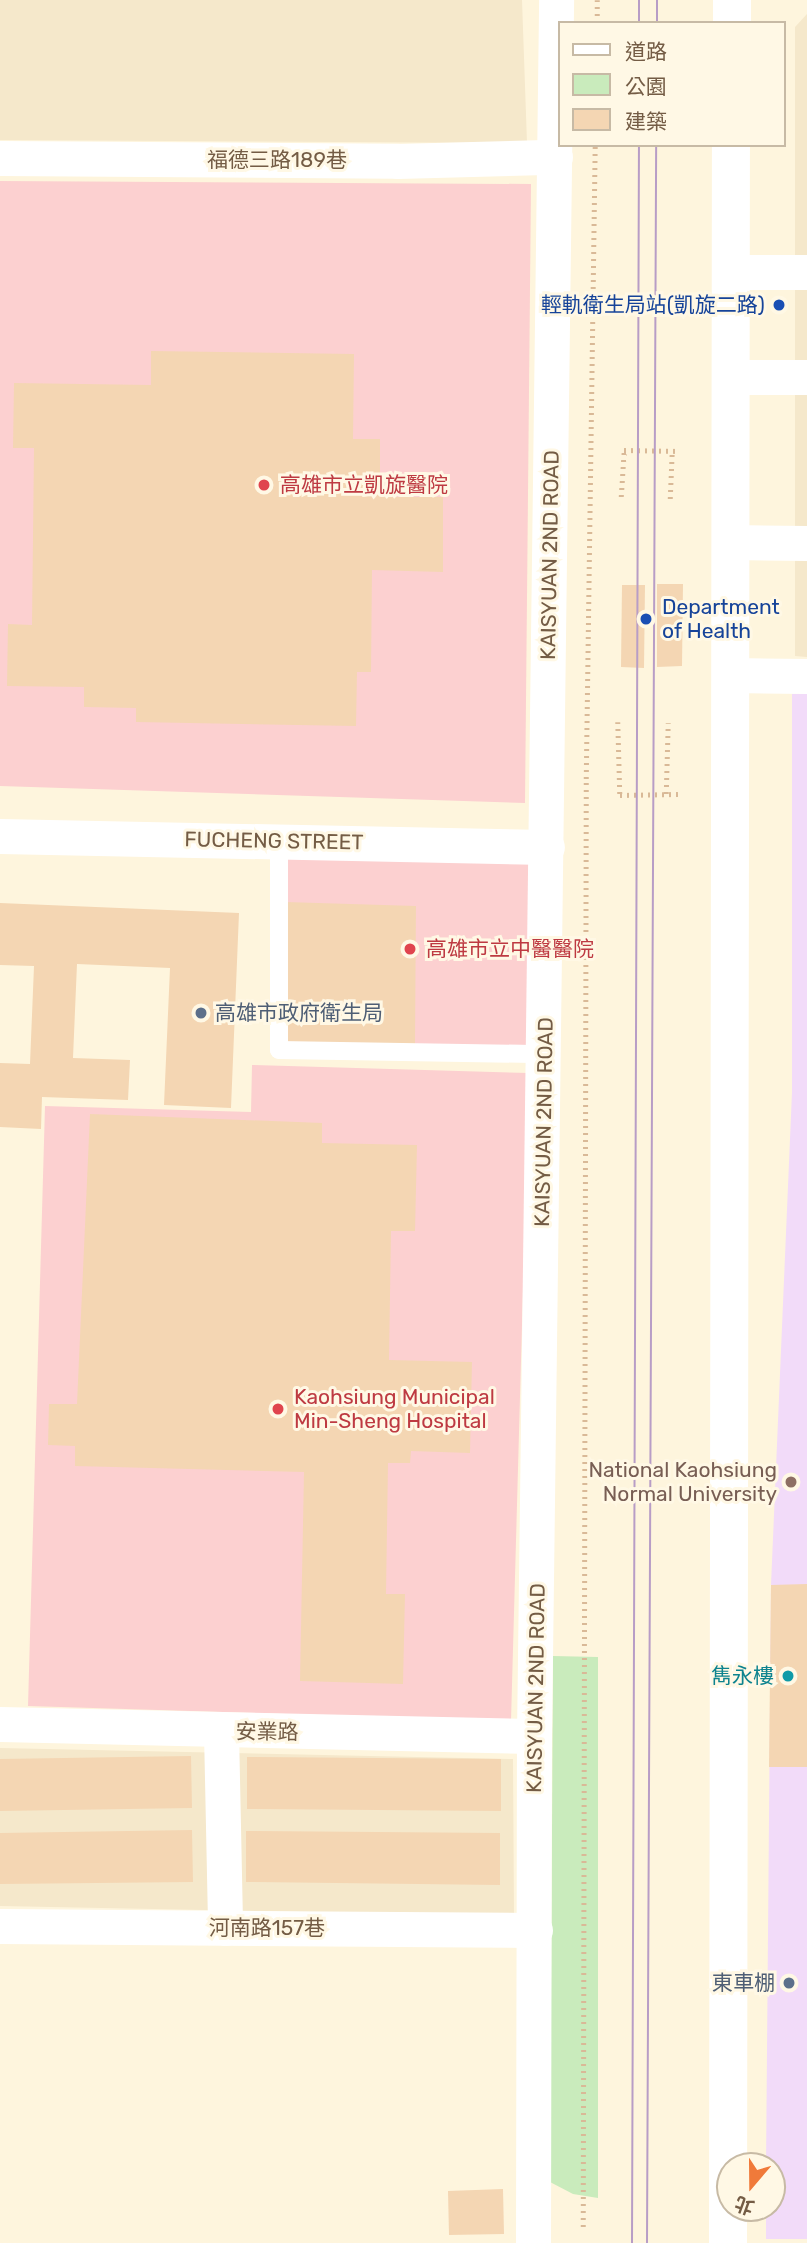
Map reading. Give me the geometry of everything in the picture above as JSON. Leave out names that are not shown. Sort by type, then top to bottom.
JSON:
[{"type":"street","name":"KAISYUAN 2ND ROAD","points":[[533,2243],[534,1736],[546,1054],[556,0]]},
{"type":"street","points":[[732,0],[732,21]]},
{"type":"street","points":[[728,2243],[731,147]]},
{"type":"street","name":"福德三路189巷","points":[[0,158],[397,161],[555,157]]},
{"type":"street","points":[[731,272],[807,272]]},
{"type":"street","points":[[731,377],[807,377]]},
{"type":"street","points":[[731,542],[807,542]]},
{"type":"street","points":[[731,675],[807,676]]},
{"type":"street","name":"FUCHENG STREET","points":[[0,836],[547,846]]},
{"type":"street","name":"安業路","points":[[0,1724],[534,1736]]},
{"type":"street","points":[[221,1731],[225,1928]]},
{"type":"street","name":"河南路157巷","points":[[0,1926],[535,1930]]},
{"type":"lane","points":[[279,841],[279,1050],[546,1054]]},
{"type":"path","points":[[597,0],[597,21]]},
{"type":"path","points":[[583,2227],[586,779],[595,147]]},
{"type":"path","points":[[621,497],[624,450],[680,451]]},
{"type":"path","points":[[670,499],[672,451]]},
{"type":"path","points":[[618,722],[621,795],[678,794]]},
{"type":"path","points":[[666,794],[668,723]]},
{"type":"shaded area","points":[[0,0],[522,0],[527,143],[0,140]]},
{"type":"shaded area","points":[[807,14],[807,657],[795,656],[795,27]]},
{"type":"shaded area","name":"高雄市立凱旋醫院","points":[[0,181],[531,184],[525,803],[0,786]]},
{"type":"shaded area","name":"National Kaohsiung Normal University","points":[[792,694],[807,694],[807,2239],[766,2239],[766,2222],[786,2222],[786,2152],[766,2152],[771,1585],[792,1092]]},
{"type":"shaded area","name":"高雄市立中醫醫院","points":[[288,841],[534,856],[532,1054],[287,1042]]},
{"type":"shaded area","name":"Kaohsiung Municipal Min-Sheng Hospital","points":[[252,1065],[529,1073],[511,1721],[28,1706],[45,1106],[251,1112]]},
{"type":"shaded area","points":[[0,1748],[513,1759],[514,1916],[0,1906]]},
{"type":"green space","points":[[553,1656],[598,1657],[598,2198],[573,2194],[550,2182]]},
{"type":"building","name":"高雄市立凱旋醫院","points":[[151,351],[354,354],[353,439],[380,439],[380,497],[443,497],[443,572],[372,570],[371,672],[357,672],[356,726],[136,722],[136,708],[84,707],[84,687],[7,686],[8,624],[32,625],[34,448],[13,448],[14,383],[151,385]]},
{"type":"building","points":[[657,584],[683,584],[682,666],[657,667]]},
{"type":"building","points":[[622,585],[645,585],[644,668],[621,667]]},
{"type":"building","name":"高雄市立中醫醫院","points":[[285,902],[416,906],[415,1045],[287,1042]]},
{"type":"building","name":"高雄市政府衛生局","points":[[0,903],[239,913],[231,1108],[164,1105],[170,968],[77,964],[73,1058],[130,1060],[128,1100],[42,1097],[41,1129],[0,1127],[0,1063],[30,1064],[34,966],[0,965]]},
{"type":"building","name":"Kaohsiung Municipal Min-Sheng Hospital","points":[[90,1114],[322,1123],[322,1143],[417,1145],[415,1231],[391,1231],[389,1360],[472,1362],[470,1453],[411,1451],[410,1463],[388,1463],[386,1594],[405,1594],[403,1684],[300,1681],[304,1472],[75,1466],[75,1446],[48,1445],[49,1404],[77,1404]]},
{"type":"building","name":"雋永樓","points":[[807,1584],[807,1767],[769,1767],[771,1585]]},
{"type":"building","points":[[191,1756],[192,1808],[0,1811],[0,1759]]},
{"type":"building","points":[[247,1757],[501,1759],[501,1811],[247,1809]]},
{"type":"building","points":[[192,1830],[193,1882],[0,1884],[0,1833]]},
{"type":"building","points":[[246,1831],[500,1833],[500,1885],[246,1882]]},
{"type":"building","points":[[503,2189],[504,2234],[449,2235],[448,2191]]},
{"type":"tram line","points":[[639,0],[639,21]]},
{"type":"tram line","points":[[657,0],[657,21]]},
{"type":"tram line","points":[[632,2243],[639,147]]},
{"type":"tram line","points":[[647,2243],[656,147]]},
{"type":"place","name":"輕軌衛生局站(凱旋二路)","points":[[779,305]]},
{"type":"place","name":"高雄市立凱旋醫院","points":[[264,485]]},
{"type":"place","name":"Department of Health","points":[[646,619]]},
{"type":"place","name":"高雄市立中醫醫院","points":[[410,949]]},
{"type":"place","name":"高雄市政府衛生局","points":[[201,1013]]},
{"type":"place","name":"Kaohsiung Municipal Min-Sheng Hospital","points":[[278,1409]]},
{"type":"place","name":"National Kaohsiung Normal University","points":[[791,1482]]},
{"type":"place","name":"雋永樓","points":[[788,1676]]},
{"type":"place","name":"東車棚","points":[[789,1983]]}]
